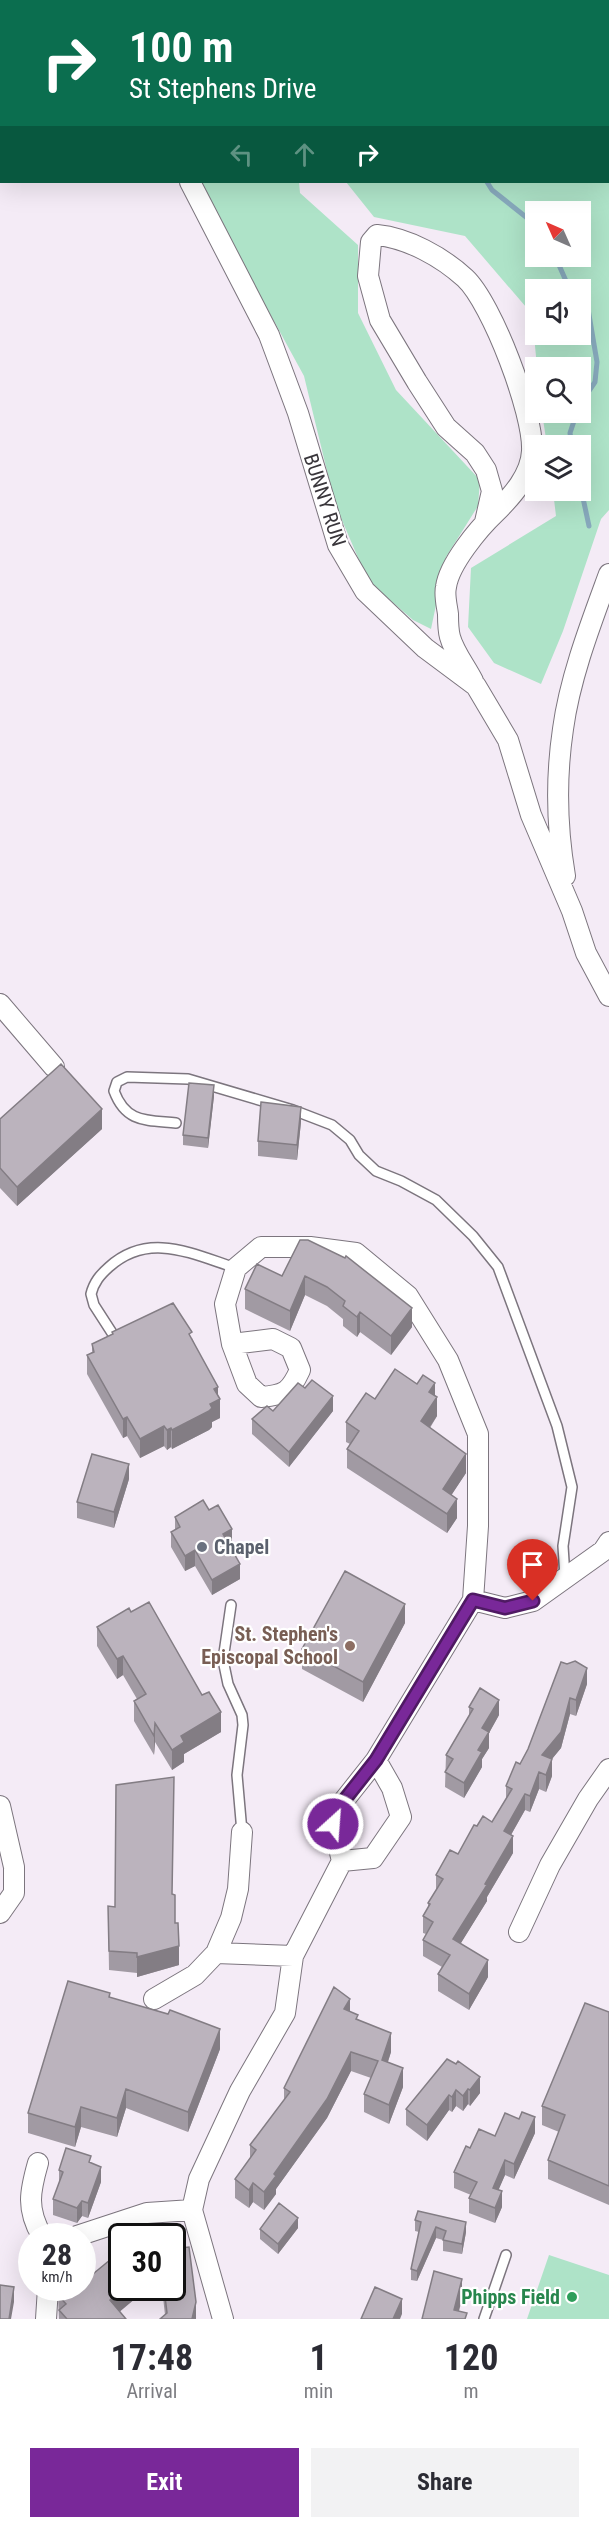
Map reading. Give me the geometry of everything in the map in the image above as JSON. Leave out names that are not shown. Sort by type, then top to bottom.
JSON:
[{"type":"street","name":"BUNNY RUN","points":[[191,183],[269,335],[298,413],[338,545],[365,591],[425,648],[476,686],[508,740],[531,815],[572,911]]},
{"type":"street","points":[[476,686],[449,636],[446,586],[463,549],[485,522],[509,500],[525,476],[532,451],[528,419],[515,376],[489,314],[466,279],[432,254],[391,237],[377,236],[370,242],[368,276],[380,320],[447,427],[475,453],[486,470],[492,491],[485,522]]},
{"type":"street","points":[[609,574],[585,640],[563,728],[559,813],[561,852],[572,911],[586,953],[609,996]]},
{"type":"street","points":[[0,1004],[54,1066]]},
{"type":"street","points":[[223,2319],[192,2210],[199,2179],[240,2091],[285,2013],[292,1956],[342,1861],[333,1824],[342,1803],[376,1760],[473,1600],[478,1526],[478,1434],[448,1360],[408,1296],[356,1253],[310,1247],[261,1247],[236,1268],[225,1304],[232,1344]]},
{"type":"street","points":[[473,1600],[505,1608],[533,1601],[603,1551],[609,1542]]},
{"type":"street","points":[[342,1861],[373,1858],[401,1817],[392,1788],[376,1760]]},
{"type":"street","points":[[519,1932],[549,1865],[588,1799],[609,1769]]},
{"type":"street","points":[[0,1806],[14,1867],[14,1893],[0,1912]]},
{"type":"street","points":[[154,1999],[195,1975],[216,1953],[231,1918],[238,1890],[242,1832]]},
{"type":"street","points":[[216,1953],[292,1956]]},
{"type":"street","points":[[34,2223],[30,2190],[38,2163]]},
{"type":"street","points":[[96,2230],[147,2213],[192,2210]]},
{"type":"street","points":[[46,2319],[47,2301]]},
{"type":"lane","points":[[176,1123],[139,1120],[131,1116],[118,1102],[114,1091],[117,1082],[127,1077],[188,1079],[293,1110],[332,1125],[350,1140],[359,1155],[376,1171],[402,1181],[436,1200],[473,1236],[498,1267],[557,1426],[572,1487],[563,1546],[566,1579]]},
{"type":"lane","points":[[114,1336],[94,1305],[91,1294],[99,1277],[120,1258],[138,1249],[162,1247],[236,1268]]},
{"type":"lane","points":[[231,1605],[223,1660],[228,1684],[242,1715],[243,1725],[237,1775],[242,1832]]},
{"type":"lane","points":[[484,2319],[506,2255]]},
{"type":"green space","points":[[199,183],[299,183],[300,193],[358,245],[358,313],[396,390],[480,480],[478,506],[446,557],[431,629],[413,620],[368,581],[335,504],[304,376]]},
{"type":"green space","points":[[347,183],[609,183],[609,510],[601,519],[563,631],[541,684],[494,663],[468,627],[471,568],[556,516],[554,501],[591,501],[591,435],[545,435],[544,423],[591,423],[591,357],[536,357],[535,345],[591,345],[591,279],[525,279],[525,306],[465,236],[374,217]]},
{"type":"green space","name":"Phipps Field","points":[[549,2255],[609,2275],[609,2319],[527,2319]]},
{"type":"building","points":[[61,1064],[102,1109],[17,1187],[0,1168],[0,1119]]},
{"type":"building","points":[[189,1083],[214,1085],[208,1138],[183,1135]]},
{"type":"building","points":[[261,1102],[301,1107],[297,1145],[258,1141]]},
{"type":"building","points":[[300,1240],[308,1240],[345,1258],[346,1256],[412,1308],[391,1336],[360,1312],[357,1317],[343,1306],[345,1301],[327,1287],[305,1276],[290,1311],[245,1289],[257,1264],[282,1276]]},
{"type":"building","points":[[173,1303],[192,1332],[189,1334],[218,1387],[214,1389],[220,1399],[210,1404],[212,1408],[209,1411],[172,1430],[171,1428],[167,1430],[164,1426],[140,1439],[127,1417],[123,1419],[87,1355],[94,1352],[92,1344]]},
{"type":"building","points":[[395,1369],[417,1384],[423,1375],[435,1383],[429,1392],[437,1397],[421,1421],[466,1454],[443,1489],[457,1499],[447,1514],[347,1449],[359,1431],[346,1422],[366,1393],[375,1399]]},
{"type":"building","points":[[312,1380],[333,1396],[289,1452],[252,1419],[267,1406],[273,1411],[298,1383],[305,1388]]},
{"type":"building","points":[[92,1454],[129,1464],[114,1512],[77,1502]]},
{"type":"building","points":[[203,1500],[209,1510],[218,1505],[232,1529],[223,1534],[240,1564],[212,1580],[195,1550],[185,1556],[171,1532],[180,1527],[175,1517]]},
{"type":"building","points":[[345,1571],[405,1604],[363,1682],[302,1649]]},
{"type":"building","points":[[149,1602],[202,1695],[209,1692],[221,1712],[181,1736],[184,1742],[172,1750],[155,1723],[154,1736],[134,1701],[146,1694],[123,1656],[117,1659],[97,1627],[129,1608],[131,1612]]},
{"type":"building","points":[[575,1661],[587,1668],[576,1700],[570,1698],[561,1732],[542,1755],[552,1759],[546,1775],[539,1772],[530,1796],[525,1794],[504,1831],[513,1836],[485,1884],[487,1885],[453,1939],[488,1960],[469,1994],[438,1974],[450,1955],[423,1940],[433,1922],[423,1916],[443,1879],[436,1875],[450,1850],[458,1854],[474,1825],[477,1826],[483,1816],[492,1822],[512,1789],[506,1786],[516,1762],[520,1764],[528,1749],[561,1662],[567,1664]]},
{"type":"building","points":[[480,1688],[499,1700],[482,1728],[489,1732],[478,1750],[482,1752],[464,1783],[445,1772],[453,1759],[446,1755],[473,1709],[469,1707]]},
{"type":"building","points":[[174,1777],[172,1894],[175,1895],[175,1923],[178,1923],[179,1946],[137,1957],[137,1953],[109,1951],[108,1906],[115,1907],[116,1785]]},
{"type":"building","points":[[68,1981],[110,1993],[109,1997],[168,2014],[170,2010],[220,2029],[188,2112],[126,2089],[117,2118],[81,2107],[75,2127],[28,2113]]},
{"type":"building","points":[[334,1987],[350,1999],[344,2009],[358,2015],[356,2019],[391,2033],[382,2060],[403,2068],[389,2105],[364,2094],[378,2061],[351,2052],[327,2099],[274,2174],[276,2176],[264,2192],[253,2183],[249,2190],[235,2179],[256,2150],[250,2145],[290,2092],[284,2088]]},
{"type":"building","points":[[585,2003],[609,2012],[609,2186],[548,2160],[565,2115],[542,2106]]},
{"type":"building","points":[[447,2059],[456,2064],[458,2061],[480,2077],[463,2096],[456,2090],[452,2097],[449,2095],[427,2125],[406,2109]]},
{"type":"building","points":[[522,2112],[535,2117],[514,2164],[505,2160],[493,2188],[502,2191],[495,2208],[469,2198],[477,2182],[454,2172],[466,2146],[470,2148],[479,2129],[495,2136],[505,2113],[519,2119]]},
{"type":"building","points":[[66,2148],[91,2156],[89,2162],[101,2167],[88,2203],[82,2201],[77,2208],[53,2199],[63,2172],[59,2170]]},
{"type":"building","points":[[279,2203],[298,2218],[278,2244],[260,2229]]},
{"type":"building","points":[[418,2211],[466,2222],[462,2244],[443,2240],[446,2231],[436,2227],[417,2271],[411,2269],[421,2222],[415,2220]]},
{"type":"building","points":[[186,2247],[189,2247],[196,2302],[192,2319],[160,2319],[167,2313],[166,2301],[186,2301]]},
{"type":"building","points":[[108,2262],[108,2301],[111,2301],[126,2319],[67,2319],[59,2310],[66,2304],[63,2301],[96,2301],[96,2271]]},
{"type":"building","points":[[434,2271],[462,2279],[454,2310],[467,2313],[465,2319],[422,2319]]},
{"type":"building","points":[[0,2285],[14,2287],[9,2319],[0,2319]]},
{"type":"building","points":[[375,2287],[402,2299],[393,2319],[361,2319]]},
{"type":"waterway","points":[[488,183],[492,190],[525,216]]},
{"type":"waterway","points":[[560,267],[565,279]]},
{"type":"waterway","points":[[591,327],[597,362],[595,382],[591,388]]},
{"type":"waterway","points":[[570,435],[573,423]]},
{"type":"waterway","points":[[584,501],[589,526]]},
{"type":"place","name":"Chapel","points":[[202,1547]]},
{"type":"place","name":"St. Stephen's Episcopal School","points":[[350,1646]]},
{"type":"place","name":"Phipps Field","points":[[572,2297]]},
{"type":"route","points":[[333,1824],[342,1803],[376,1760],[473,1600],[505,1608],[533,1601]]}]
